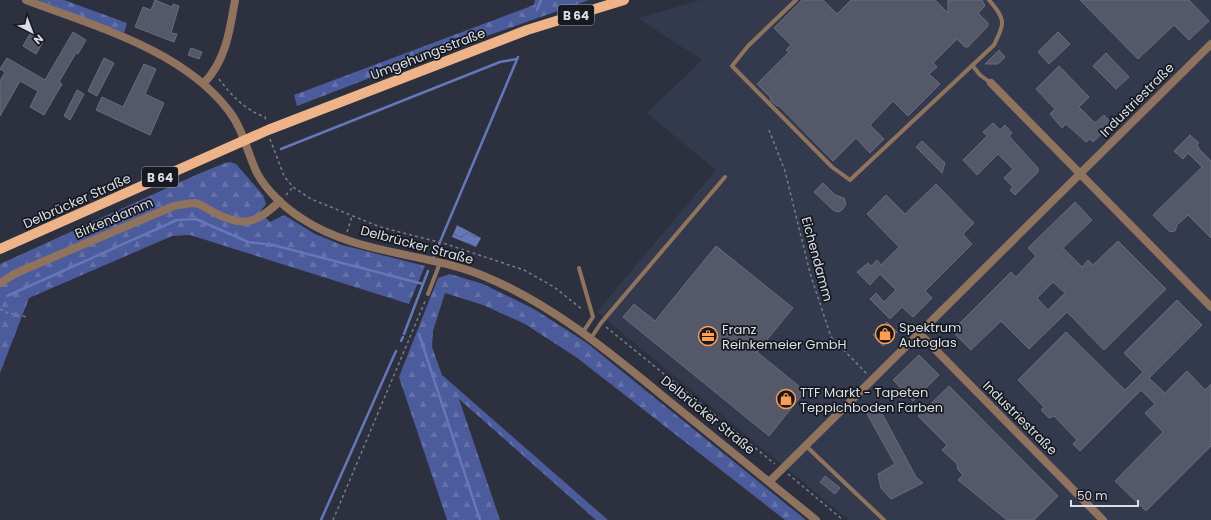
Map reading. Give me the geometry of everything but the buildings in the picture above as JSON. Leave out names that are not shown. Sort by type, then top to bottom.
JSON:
[{"type":"main road","name":"Umgehungsstraße","points":[[244,140],[527,30],[624,0]]},
{"type":"main road","name":"Delbrücker Straße","points":[[0,250],[244,140]]},
{"type":"street","points":[[26,0],[125,39],[180,66],[204,83],[230,112],[244,140]]},
{"type":"street","points":[[204,83],[212,74],[222,58],[229,36],[235,0]]},
{"type":"street","name":"Industriestraße","points":[[770,482],[872,379],[1211,44]]},
{"type":"street","points":[[991,83],[1211,307]]},
{"type":"street","name":"Delbrücker Straße","points":[[244,140],[258,174],[280,201],[298,216],[316,228],[344,239],[440,263],[486,277],[538,304],[591,338],[816,520]]},
{"type":"street","name":"Birkendamm","points":[[0,283],[16,273],[174,206],[196,203],[217,214],[244,223],[257,220],[266,215],[280,201]]},
{"type":"street","name":"Industriestraße","points":[[919,333],[1103,520]]},
{"type":"lane","points":[[796,0],[753,41],[732,66],[826,161],[850,180],[994,45],[1002,27],[1001,15],[989,0]]},
{"type":"lane","points":[[972,65],[980,75],[991,83]]},
{"type":"lane","points":[[591,338],[601,323],[725,177]]},
{"type":"lane","points":[[428,294],[440,263]]},
{"type":"lane","points":[[579,268],[593,317],[583,332]]},
{"type":"lane","points":[[806,446],[884,520]]},
{"type":"path","name":"Eichendamm","points":[[769,130],[785,171],[810,273],[831,337],[872,379]]},
{"type":"path","points":[[280,201],[292,187],[311,199],[380,228],[446,244],[524,270],[554,288],[593,317]]},
{"type":"path","points":[[344,239],[352,216]]},
{"type":"path","points":[[333,520],[428,294]]},
{"type":"path","points":[[0,309],[8,314],[27,317]]},
{"type":"path","points":[[601,323],[843,520]]},
{"type":"shaded area","points":[[701,0],[1211,0],[1211,520],[849,520],[597,312],[716,170],[647,113],[702,60],[638,18]]},
{"type":"green space","points":[[38,0],[64,0],[127,23],[124,33]]},
{"type":"green space","points":[[535,0],[589,0],[393,69],[297,106],[294,95],[534,5]]},
{"type":"green space","points":[[230,162],[236,164],[263,195],[266,204],[260,212],[270,222],[284,215],[315,234],[342,245],[425,266],[409,304],[190,235],[172,236],[29,298],[0,373],[0,264],[198,174]]},
{"type":"green space","points":[[450,274],[483,284],[534,309],[587,343],[806,520],[785,520],[576,357],[525,324],[483,305],[445,293],[433,331],[432,347],[442,375],[608,520],[596,520],[459,399],[500,520],[447,520],[399,377],[438,278]]},
{"type":"water","points":[[457,225],[481,238],[476,247],[452,237]]},
{"type":"waterway","points":[[537,10],[541,0]]},
{"type":"waterway","points":[[434,256],[518,57]]},
{"type":"waterway","points":[[281,149],[500,62],[517,59]]},
{"type":"waterway","points":[[7,296],[177,220],[196,219],[248,242],[273,245],[423,284]]},
{"type":"waterway","points":[[404,334],[428,271]]},
{"type":"waterway","points":[[419,334],[480,520]]},
{"type":"waterway","points":[[401,341],[403,337]]},
{"type":"waterway","points":[[321,520],[396,351]]},
{"type":"place","name":"Spektrum Autoglas","points":[[885,334]]},
{"type":"place","name":"Franz Reinkemeier GmbH","points":[[708,336]]},
{"type":"place","name":"TTF Markt - Tapeten Teppichboden Farben","points":[[786,399]]}]
